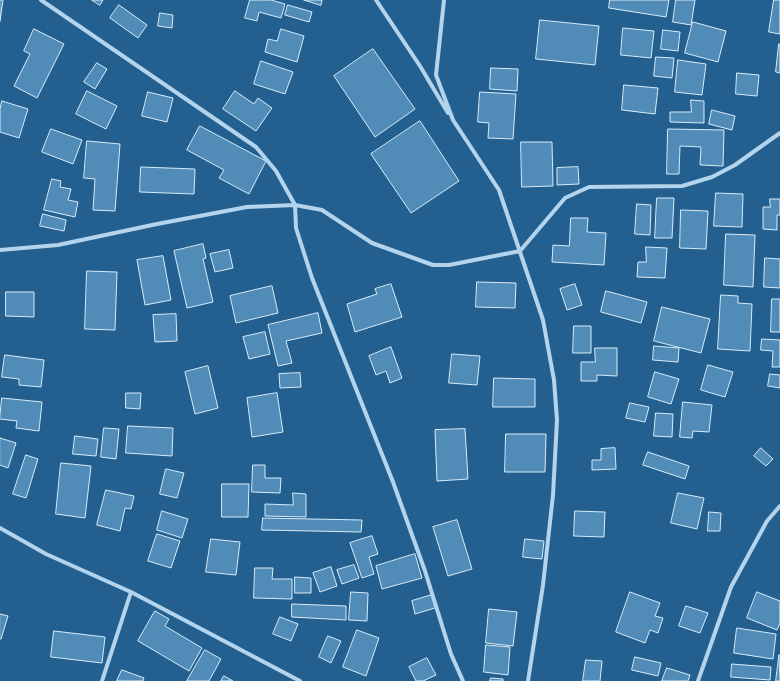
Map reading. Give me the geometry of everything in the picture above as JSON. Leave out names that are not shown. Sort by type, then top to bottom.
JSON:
[{"type":"street","points":[[41,0],[256,147],[276,171],[295,205],[296,228],[312,278],[393,482],[425,571],[451,654],[463,681]]},
{"type":"street","points":[[376,0],[499,190],[543,320],[554,380],[557,420],[553,495],[543,585],[528,681]]},
{"type":"street","points":[[444,0],[436,75],[453,120]]},
{"type":"street","points":[[0,250],[58,245],[247,207],[295,205],[322,210],[372,243],[433,265],[448,265],[520,251],[565,198],[589,187],[682,186],[712,177],[735,165],[780,133]]},
{"type":"street","points":[[698,681],[731,587],[767,521],[780,506]]},
{"type":"street","points":[[0,528],[46,554],[131,592],[300,681]]},
{"type":"street","points":[[102,681],[131,592]]},
{"type":"building","points":[[0,0],[3,0],[0,21]]},
{"type":"building","points":[[92,0],[103,0],[100,5]]},
{"type":"building","points":[[250,0],[271,0],[285,4],[281,18],[259,12],[257,21],[245,18]]},
{"type":"building","points":[[304,0],[322,0],[321,5]]},
{"type":"building","points":[[610,0],[669,0],[666,17],[609,8]]},
{"type":"building","points":[[676,0],[695,0],[691,25],[673,22]]},
{"type":"building","points":[[774,0],[780,0],[780,34],[769,32]]},
{"type":"building","points":[[119,5],[147,25],[138,38],[110,18]]},
{"type":"building","points":[[288,5],[312,12],[309,22],[285,15]]},
{"type":"building","points":[[160,13],[173,15],[172,28],[158,26]]},
{"type":"building","points":[[540,20],[599,26],[595,65],[536,59]]},
{"type":"building","points":[[693,22],[726,31],[718,62],[685,53]]},
{"type":"building","points":[[623,28],[654,31],[651,58],[621,55]]},
{"type":"building","points":[[34,29],[64,44],[37,98],[14,86],[30,54],[24,51]]},
{"type":"building","points":[[281,29],[304,36],[297,62],[265,52],[268,39],[277,41]]},
{"type":"building","points":[[663,30],[680,32],[678,51],[661,49]]},
{"type":"building","points":[[780,44],[780,73],[776,72]]},
{"type":"building","points":[[373,49],[415,109],[375,137],[334,76]]},
{"type":"building","points":[[656,57],[674,58],[672,78],[654,76]]},
{"type":"building","points":[[678,60],[706,64],[702,95],[675,92]]},
{"type":"building","points":[[261,61],[293,72],[285,94],[254,84]]},
{"type":"building","points":[[97,63],[107,69],[95,89],[84,82]]},
{"type":"building","points":[[491,68],[518,69],[517,91],[490,89]]},
{"type":"building","points":[[737,73],[759,75],[757,96],[736,94]]},
{"type":"building","points":[[624,85],[658,88],[655,114],[622,110]]},
{"type":"building","points":[[87,91],[117,106],[106,129],[76,114]]},
{"type":"building","points":[[235,91],[254,104],[258,98],[272,108],[256,131],[223,109]]},
{"type":"building","points":[[148,92],[173,98],[167,122],[142,116]]},
{"type":"building","points":[[480,92],[516,94],[513,139],[488,138],[489,123],[478,122]]},
{"type":"building","points":[[691,100],[704,101],[704,123],[670,122],[670,112],[691,112]]},
{"type":"building","points":[[2,101],[28,109],[19,138],[0,132],[0,110]]},
{"type":"building","points":[[712,110],[735,116],[732,130],[709,124]]},
{"type":"building","points":[[420,121],[459,181],[411,213],[371,154]]},
{"type":"building","points":[[200,126],[266,161],[249,194],[219,178],[224,170],[187,150]]},
{"type":"building","points":[[51,129],[82,140],[73,164],[42,152]]},
{"type":"building","points":[[668,129],[724,130],[723,166],[700,165],[701,147],[680,146],[679,174],[667,174]]},
{"type":"building","points":[[87,141],[120,144],[115,211],[93,210],[95,179],[84,178]]},
{"type":"building","points":[[521,142],[552,142],[553,186],[522,187]]},
{"type":"building","points":[[141,167],[195,169],[194,194],[140,192]]},
{"type":"building","points":[[578,167],[579,184],[557,185],[557,168]]},
{"type":"building","points":[[52,179],[61,181],[60,187],[71,189],[68,200],[78,202],[75,217],[44,210]]},
{"type":"building","points":[[716,193],[743,194],[742,227],[714,226]]},
{"type":"building","points":[[657,198],[674,198],[672,238],[655,238]]},
{"type":"building","points":[[770,199],[780,199],[780,215],[777,215],[777,230],[763,229],[763,207],[770,207]]},
{"type":"building","points":[[637,204],[651,205],[650,235],[635,234]]},
{"type":"building","points":[[681,210],[708,211],[706,249],[680,248]]},
{"type":"building","points":[[43,214],[66,220],[64,231],[40,226]]},
{"type":"building","points":[[571,218],[588,218],[587,232],[606,233],[604,265],[552,262],[553,245],[569,246]]},
{"type":"building","points":[[726,234],[755,235],[753,287],[724,285]]},
{"type":"building","points":[[203,244],[206,258],[203,259],[213,302],[187,308],[174,251]]},
{"type":"building","points":[[646,247],[667,248],[665,278],[637,277],[638,262],[646,262]]},
{"type":"building","points":[[229,250],[233,268],[215,272],[210,254]]},
{"type":"building","points":[[163,256],[171,300],[145,305],[137,260]]},
{"type":"building","points":[[765,258],[780,259],[780,288],[764,287]]},
{"type":"building","points":[[87,271],[117,272],[115,330],[85,329]]},
{"type":"building","points":[[477,282],[516,283],[515,308],[476,307]]},
{"type":"building","points":[[391,284],[402,317],[355,332],[347,304],[377,294],[375,289]]},
{"type":"building","points":[[575,284],[582,305],[567,310],[560,289]]},
{"type":"building","points":[[272,286],[278,313],[236,323],[230,296]]},
{"type":"building","points":[[606,291],[647,302],[641,323],[601,312]]},
{"type":"building","points":[[6,292],[34,292],[34,317],[6,316]]},
{"type":"building","points":[[721,295],[738,296],[738,303],[752,304],[750,351],[718,349]]},
{"type":"building","points":[[772,299],[780,299],[780,332],[771,332]]},
{"type":"building","points":[[662,307],[710,319],[701,353],[654,341]]},
{"type":"building","points":[[318,313],[322,333],[286,341],[292,363],[278,366],[268,325]]},
{"type":"building","points":[[176,314],[177,341],[155,342],[153,315]]},
{"type":"building","points":[[574,326],[591,326],[591,353],[573,353]]},
{"type":"building","points":[[265,332],[270,354],[249,359],[243,337]]},
{"type":"building","points":[[762,339],[780,340],[780,367],[772,367],[773,351],[761,350]]},
{"type":"building","points":[[654,346],[679,348],[678,362],[653,360]]},
{"type":"building","points":[[391,347],[402,378],[390,383],[386,371],[376,375],[369,356]]},
{"type":"building","points":[[595,348],[617,348],[617,376],[597,375],[597,381],[581,381],[581,362],[595,362]]},
{"type":"building","points":[[452,354],[480,356],[477,385],[449,383]]},
{"type":"building","points":[[5,355],[44,360],[41,387],[19,385],[19,379],[2,377]]},
{"type":"building","points":[[708,365],[733,372],[725,397],[701,390]]},
{"type":"building","points":[[208,366],[218,408],[195,414],[185,372]]},
{"type":"building","points":[[655,372],[679,379],[671,404],[648,397]]},
{"type":"building","points":[[300,373],[301,387],[280,388],[279,374]]},
{"type":"building","points":[[770,374],[780,375],[780,388],[768,386]]},
{"type":"building","points":[[494,378],[535,379],[535,407],[493,407]]},
{"type":"building","points":[[126,393],[141,393],[140,409],[126,408]]},
{"type":"building","points":[[277,393],[283,432],[252,437],[247,398]]},
{"type":"building","points":[[2,398],[42,402],[39,431],[16,428],[17,421],[0,419]]},
{"type":"building","points":[[683,402],[712,405],[709,432],[693,431],[692,438],[680,437]]},
{"type":"building","points":[[630,403],[649,407],[645,422],[626,418]]},
{"type":"building","points":[[656,413],[673,414],[672,437],[654,436]]},
{"type":"building","points":[[128,426],[173,428],[172,456],[126,453]]},
{"type":"building","points":[[104,428],[119,429],[116,459],[101,457]]},
{"type":"building","points":[[465,429],[468,479],[437,481],[435,430]]},
{"type":"building","points":[[506,434],[546,434],[545,472],[505,472]]},
{"type":"building","points":[[75,436],[98,439],[96,456],[73,454]]},
{"type":"building","points":[[0,438],[16,443],[8,468],[0,465]]},
{"type":"building","points":[[615,448],[616,469],[592,470],[592,460],[601,460],[601,449]]},
{"type":"building","points":[[761,448],[773,459],[766,466],[754,456]]},
{"type":"building","points":[[648,452],[689,466],[685,479],[643,465]]},
{"type":"building","points":[[26,455],[38,459],[26,498],[13,494]]},
{"type":"building","points":[[61,463],[91,466],[85,518],[56,514]]},
{"type":"building","points":[[253,465],[265,465],[265,478],[281,478],[280,493],[252,492]]},
{"type":"building","points":[[166,469],[184,473],[177,498],[160,494]]},
{"type":"building","points":[[222,484],[249,484],[248,517],[222,517]]},
{"type":"building","points":[[106,490],[134,496],[131,509],[125,508],[120,531],[97,525]]},
{"type":"building","points":[[293,493],[306,494],[306,517],[265,516],[265,504],[293,505]]},
{"type":"building","points":[[678,493],[704,498],[697,529],[671,523]]},
{"type":"building","points":[[162,511],[188,519],[182,538],[157,530]]},
{"type":"building","points":[[575,511],[605,512],[604,537],[574,536]]},
{"type":"building","points":[[709,512],[721,513],[720,531],[708,531]]},
{"type":"building","points":[[263,518],[362,520],[361,532],[262,530]]},
{"type":"building","points":[[457,520],[472,569],[448,576],[433,527]]},
{"type":"building","points":[[157,534],[180,541],[171,568],[148,561]]},
{"type":"building","points":[[372,536],[378,554],[369,557],[374,574],[362,578],[350,543]]},
{"type":"building","points":[[211,539],[240,542],[236,575],[206,572]]},
{"type":"building","points":[[525,539],[544,541],[542,559],[523,557]]},
{"type":"building","points":[[415,554],[422,578],[382,589],[376,566]]},
{"type":"building","points":[[354,565],[359,578],[342,584],[337,570]]},
{"type":"building","points":[[331,567],[337,586],[320,592],[313,573]]},
{"type":"building","points":[[255,568],[273,568],[272,579],[292,579],[292,599],[254,598]]},
{"type":"building","points":[[295,577],[311,578],[311,593],[295,593]]},
{"type":"building","points":[[351,592],[368,593],[367,621],[349,620]]},
{"type":"building","points":[[630,592],[660,603],[655,616],[663,618],[658,633],[650,630],[645,643],[616,632]]},
{"type":"building","points":[[757,592],[780,601],[780,623],[777,630],[747,618]]},
{"type":"building","points":[[432,595],[435,608],[415,614],[412,601]]},
{"type":"building","points":[[292,604],[346,606],[346,620],[292,617]]},
{"type":"building","points":[[686,606],[708,613],[700,633],[679,626]]},
{"type":"building","points":[[489,609],[517,612],[513,646],[486,643]]},
{"type":"building","points":[[155,611],[169,619],[165,626],[202,648],[189,671],[138,641]]},
{"type":"building","points":[[0,614],[8,616],[1,639],[0,639]]},
{"type":"building","points":[[280,617],[298,624],[291,641],[273,634]]},
{"type":"building","points":[[737,628],[776,634],[773,659],[734,653]]},
{"type":"building","points":[[357,630],[379,638],[366,676],[343,667]]},
{"type":"building","points":[[54,631],[105,637],[102,663],[51,657]]},
{"type":"building","points":[[328,636],[341,641],[331,663],[319,657]]},
{"type":"building","points":[[486,645],[510,647],[508,675],[484,672]]},
{"type":"building","points":[[205,650],[221,659],[209,681],[187,681]]},
{"type":"building","points":[[779,655],[780,681],[776,681]]},
{"type":"building","points":[[635,657],[661,663],[658,676],[632,670]]},
{"type":"building","points":[[427,658],[436,675],[423,681],[416,681],[409,667]]},
{"type":"building","points":[[586,660],[602,661],[600,681],[583,681]]},
{"type":"building","points":[[732,664],[771,667],[770,680],[731,677]]},
{"type":"building","points":[[667,668],[690,675],[688,681],[662,681]]},
{"type":"building","points":[[122,670],[144,678],[143,681],[117,681]]},
{"type":"building","points":[[224,676],[233,681],[221,681]]},
{"type":"building","points":[[491,678],[503,679],[503,681],[490,681]]}]
